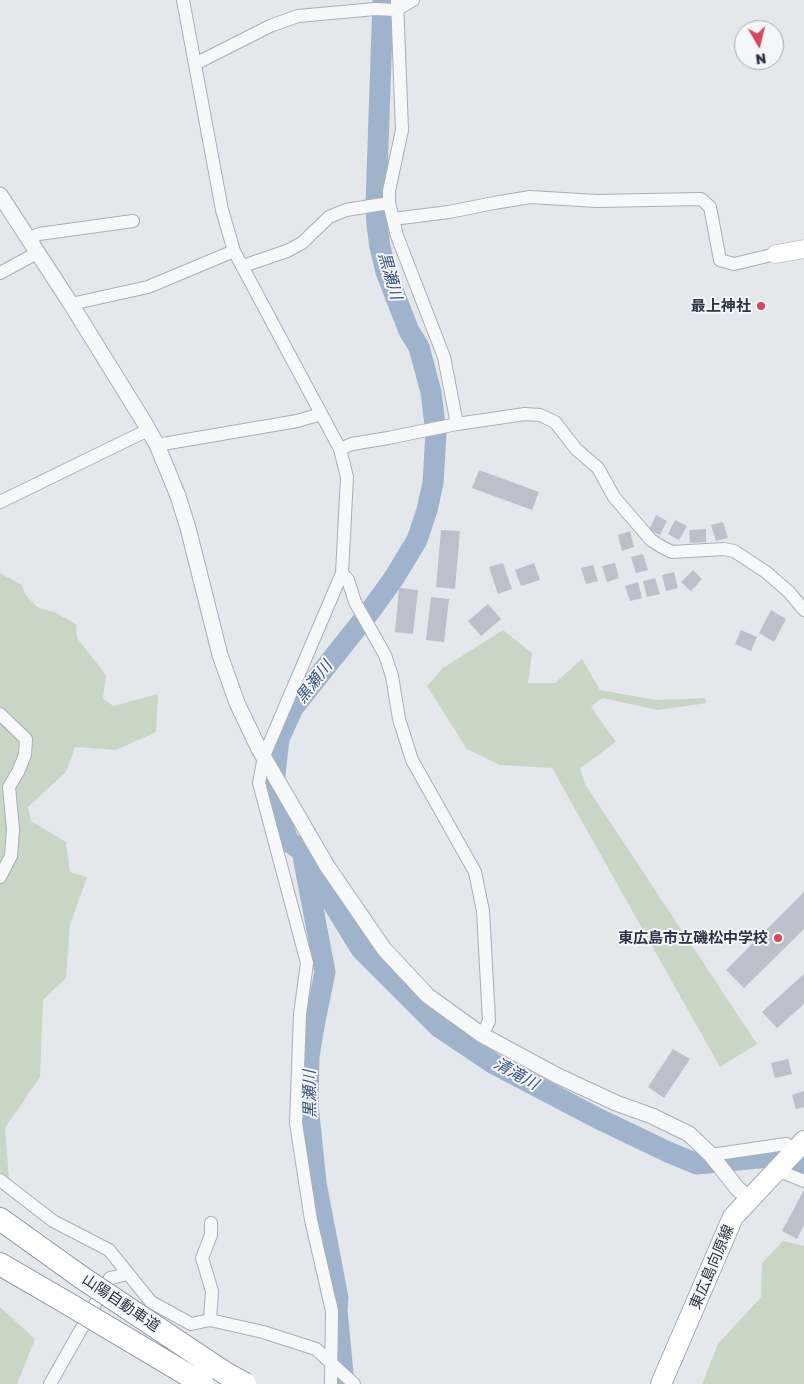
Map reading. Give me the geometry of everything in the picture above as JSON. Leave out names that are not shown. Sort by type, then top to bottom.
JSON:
[{"type":"highway","name":"山陽自動車道","points":[[0,1219],[81,1276],[245,1384]]},
{"type":"highway","name":"山陽自動車道","points":[[0,1264],[203,1384]]},
{"type":"main road","points":[[776,254],[804,249]]},
{"type":"main road","name":"東広島向原線","points":[[661,1384],[733,1217],[792,1154]]},
{"type":"street","points":[[183,0],[222,210],[234,251],[244,266],[340,449],[348,477],[342,573],[264,756],[259,783],[307,963],[300,1014],[296,1123],[311,1220],[332,1310],[334,1366],[331,1384]]},
{"type":"street","points":[[195,64],[270,26],[298,16],[375,9],[413,0]]},
{"type":"street","points":[[396,5],[402,130],[389,191],[389,203],[397,236],[444,357],[455,424]]},
{"type":"street","points":[[0,195],[71,304],[157,445],[178,496],[188,528],[207,609],[225,672],[237,703],[264,756],[327,866],[384,949],[428,996],[482,1035],[558,1076],[689,1134],[711,1155],[737,1188],[749,1198]]},
{"type":"street","points":[[393,219],[449,212],[530,198],[597,201],[701,199],[710,207],[720,260],[734,264],[776,254]]},
{"type":"street","points":[[244,266],[287,251],[302,243],[329,217],[363,206],[389,203]]},
{"type":"street","points":[[28,239],[39,234],[132,221]]},
{"type":"street","points":[[71,304],[148,287],[234,251]]},
{"type":"street","points":[[0,274],[37,253]]},
{"type":"street","points":[[157,445],[297,421],[321,414]]},
{"type":"street","points":[[340,449],[352,444],[455,424],[524,414],[540,414],[555,422],[576,448],[598,468],[614,497],[650,540],[672,552],[724,549],[734,551],[766,572],[804,610]]},
{"type":"street","points":[[0,502],[148,430]]},
{"type":"street","points":[[342,573],[348,580],[355,602],[386,655],[392,676],[399,719],[412,760],[475,872],[483,911],[489,1021],[482,1035]]},
{"type":"street","points":[[0,714],[26,739],[25,755],[9,787],[13,829],[11,856],[0,877]]},
{"type":"street","points":[[711,1155],[786,1144],[804,1181]]},
{"type":"street","points":[[0,1180],[53,1221],[108,1250],[151,1302],[191,1324],[210,1320],[263,1332],[316,1349],[353,1383]]},
{"type":"street","points":[[210,1320],[212,1291],[202,1258],[211,1235],[211,1223]]},
{"type":"street","points":[[50,1384],[110,1278],[128,1274]]},
{"type":"green space","points":[[0,573],[22,585],[25,594],[37,607],[56,613],[76,624],[77,638],[106,675],[103,698],[113,706],[158,694],[156,732],[116,750],[75,747],[66,772],[28,807],[31,821],[66,842],[70,872],[87,877],[70,925],[66,978],[43,1000],[40,1077],[5,1128],[9,1179],[0,1172]]},
{"type":"green space","points":[[503,630],[532,653],[528,683],[555,683],[582,659],[600,690],[656,700],[705,698],[707,703],[658,710],[602,698],[591,707],[616,742],[580,768],[585,784],[757,1044],[720,1067],[552,768],[500,765],[467,749],[427,686],[443,668]]},
{"type":"green space","points":[[783,1241],[804,1246],[804,1384],[702,1384],[718,1344],[761,1297],[762,1263]]},
{"type":"green space","points":[[0,1307],[35,1339],[17,1384],[0,1384]]},
{"type":"building","points":[[479,470],[539,492],[532,510],[472,488]]},
{"type":"building","points":[[656,515],[667,521],[660,535],[649,530]]},
{"type":"building","points":[[675,520],[687,526],[679,540],[668,534]]},
{"type":"building","points":[[723,522],[728,538],[716,541],[711,525]]},
{"type":"building","points":[[706,529],[706,542],[690,543],[689,530]]},
{"type":"building","points":[[441,530],[460,531],[455,589],[436,587]]},
{"type":"building","points":[[630,531],[634,547],[622,551],[618,535]]},
{"type":"building","points":[[643,554],[648,570],[636,573],[631,557]]},
{"type":"building","points":[[503,563],[512,589],[498,594],[489,567]]},
{"type":"building","points":[[534,563],[540,580],[521,586],[515,570]]},
{"type":"building","points":[[615,563],[619,578],[607,582],[602,566]]},
{"type":"building","points":[[593,565],[598,581],[586,584],[581,568]]},
{"type":"building","points":[[693,570],[702,579],[691,591],[681,582]]},
{"type":"building","points":[[674,572],[678,588],[666,591],[662,575]]},
{"type":"building","points":[[655,578],[660,594],[647,597],[643,581]]},
{"type":"building","points":[[638,582],[642,598],[630,601],[625,586]]},
{"type":"building","points":[[399,588],[418,590],[413,634],[395,632]]},
{"type":"building","points":[[431,597],[449,599],[444,642],[426,640]]},
{"type":"building","points":[[488,604],[501,619],[481,636],[468,621]]},
{"type":"building","points":[[771,610],[786,619],[774,642],[759,633]]},
{"type":"building","points":[[741,630],[757,637],[751,651],[735,644]]},
{"type":"building","points":[[804,892],[804,929],[744,988],[726,970]]},
{"type":"building","points":[[804,974],[804,1004],[777,1028],[762,1012]]},
{"type":"building","points":[[673,1049],[690,1059],[664,1098],[648,1087]]},
{"type":"building","points":[[788,1059],[792,1074],[775,1078],[771,1063]]},
{"type":"building","points":[[804,1091],[804,1107],[796,1109],[792,1095]]},
{"type":"building","points":[[804,1190],[804,1225],[797,1239],[782,1231]]},
{"type":"waterway","name":"黒瀬川","points":[[344,1384],[337,1310],[338,1298],[316,1183],[308,1104],[309,1056],[325,972],[303,856],[301,850],[288,841],[278,808],[274,783],[279,739],[293,708],[394,578],[417,540],[427,510],[433,483],[436,433],[431,392],[419,347],[409,331],[386,272],[377,225],[376,205],[383,0]]},
{"type":"waterway","name":"清滝川","points":[[310,866],[361,949],[439,1027],[494,1064],[597,1118],[697,1164],[769,1157],[804,1166]]},
{"type":"place","name":"最上神社","points":[[761,306]]},
{"type":"place","name":"東広島市立磯松中学校","points":[[778,938]]}]
